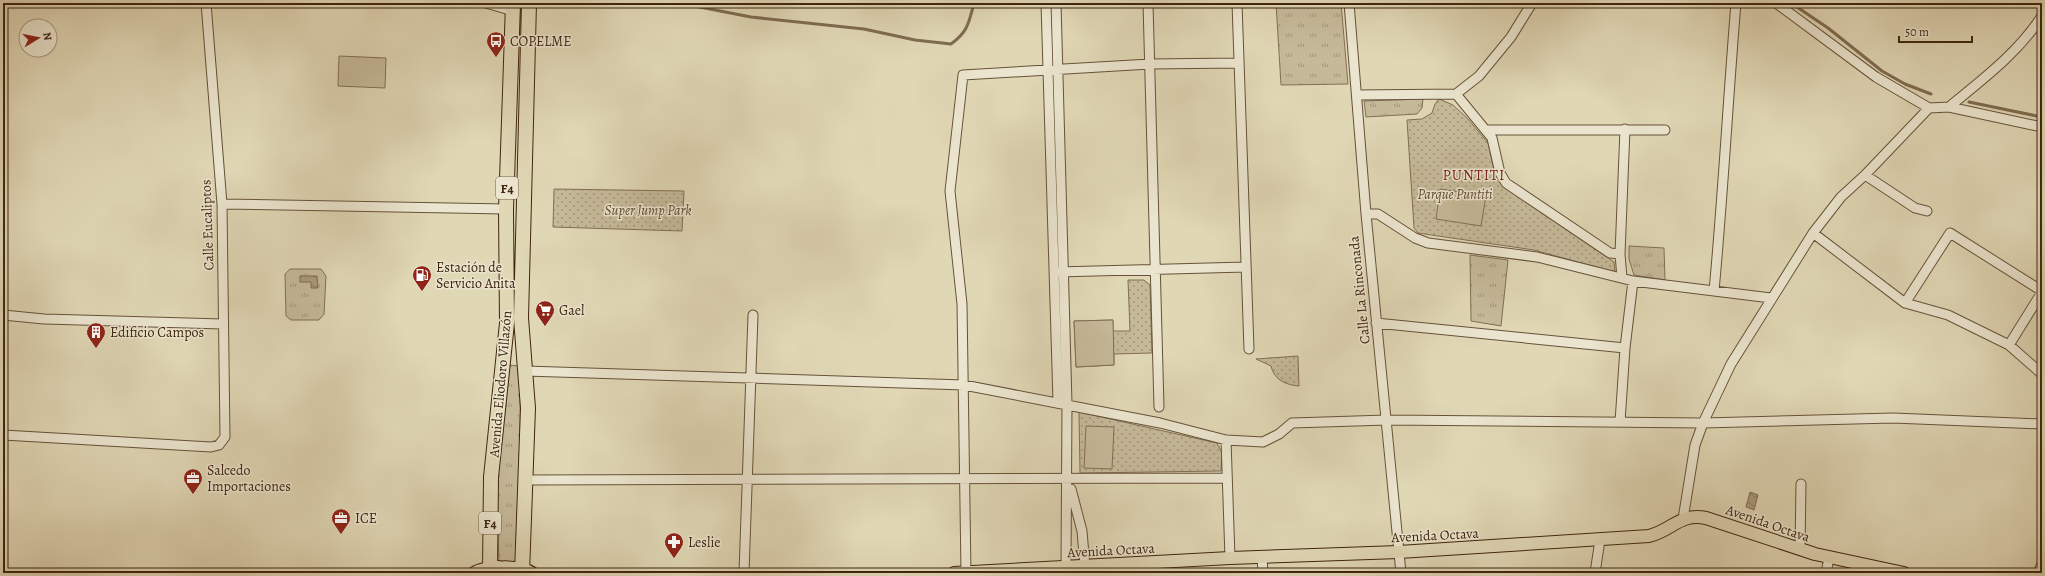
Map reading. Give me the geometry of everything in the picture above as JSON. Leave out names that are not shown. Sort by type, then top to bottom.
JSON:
[{"type":"highway","name":"Avenida Eliodoro Villazón","points":[[525,572],[525,480],[528,408],[521,318],[529,3]]},
{"type":"highway","name":"Avenida Eliodoro Villazón","points":[[495,571],[491,477],[507,323],[506,209],[513,7]]},
{"type":"main road","name":"Avenida Octava","points":[[954,573],[1230,558],[1399,552],[1600,540],[1659,534],[1683,519],[1694,516],[1706,518],[1829,558],[1904,573]]},
{"type":"main road","points":[[474,573],[480,569],[525,572]]},
{"type":"street","name":"Calle Eucaliptos","points":[[3,435],[211,447],[219,445],[225,437],[222,204],[206,3]]},
{"type":"street","points":[[486,3],[513,7]]},
{"type":"street","points":[[1046,3],[1054,272],[1068,478],[1066,567]]},
{"type":"street","points":[[1056,3],[1063,272],[1063,403]]},
{"type":"street","points":[[1148,3],[1159,407]]},
{"type":"street","points":[[1237,3],[1249,349]]},
{"type":"street","name":"Calle La Rinconada","points":[[1349,3],[1366,214],[1401,573]]},
{"type":"street","points":[[1356,95],[1456,94],[1479,76],[1511,37],[1532,3]]},
{"type":"street","points":[[1714,291],[1724,193],[1729,88],[1736,3]]},
{"type":"street","points":[[1776,3],[1876,78],[1929,108],[1949,107],[2042,127]]},
{"type":"street","points":[[1949,107],[2028,38],[2042,16]]},
{"type":"street","points":[[966,573],[962,304],[950,191],[963,75],[1150,64],[1239,63]]},
{"type":"street","points":[[1456,94],[1492,138],[1500,173],[1506,183],[1610,253],[1620,254]]},
{"type":"street","points":[[1683,519],[1695,445],[1703,423],[1731,364],[1813,233],[1841,197],[1929,108]]},
{"type":"street","points":[[1622,278],[1620,254],[1625,129]]},
{"type":"street","points":[[1486,130],[1665,130]]},
{"type":"street","points":[[1864,175],[1915,208],[1927,211]]},
{"type":"street","points":[[222,204],[506,209]]},
{"type":"street","points":[[1366,214],[1378,214],[1415,238],[1428,243],[1537,257],[1633,281],[1771,298]]},
{"type":"street","points":[[1813,233],[1906,303],[1948,315],[2009,345],[2042,374]]},
{"type":"street","points":[[1906,303],[1950,233],[2042,292],[2009,345]]},
{"type":"street","points":[[1054,272],[1156,271],[1246,267]]},
{"type":"street","points":[[1620,422],[1625,348],[1633,281]]},
{"type":"street","points":[[3,315],[44,319],[224,324]]},
{"type":"street","points":[[744,573],[753,315]]},
{"type":"street","points":[[1376,322],[1625,348]]},
{"type":"street","points":[[526,370],[964,385],[1160,423],[1226,440],[1263,442],[1279,434],[1292,423],[1387,420],[1703,423],[1892,418],[2042,424]]},
{"type":"street","points":[[1226,440],[1226,478],[1230,558]]},
{"type":"street","points":[[1068,478],[1082,531],[1085,567]]},
{"type":"street","points":[[525,480],[1226,478]]},
{"type":"street","points":[[1800,549],[1801,484]]},
{"type":"street","points":[[1595,573],[1600,540]]},
{"type":"street","points":[[1262,558],[1263,573]]},
{"type":"street","points":[[1826,573],[1829,558]]},
{"type":"street","points":[[2038,573],[2042,564]]},
{"type":"green space","points":[[1276,3],[1341,3],[1348,84],[1281,85]]},
{"type":"green space","points":[[339,56],[386,58],[385,88],[338,86]]},
{"type":"green space","points":[[1423,99],[1422,108],[1417,114],[1366,117],[1364,101]]},
{"type":"green space","name":"Parque Puntiti","points":[[1439,99],[1453,105],[1467,118],[1488,143],[1496,179],[1505,188],[1614,262],[1615,272],[1534,250],[1418,233],[1414,228],[1407,120],[1422,119],[1432,113],[1435,104]]},
{"type":"green space","name":"Super Jump Park","points":[[554,189],[684,191],[682,231],[553,227]]},
{"type":"green space","points":[[1440,189],[1486,196],[1481,226],[1436,219]]},
{"type":"green space","points":[[1629,246],[1664,248],[1665,280],[1634,275],[1629,259]]},
{"type":"green space","points":[[1470,255],[1508,260],[1501,326],[1471,321]]},
{"type":"green space","points":[[290,269],[321,269],[326,276],[324,314],[319,320],[291,320],[286,316],[285,274]]},
{"type":"green space","points":[[1128,280],[1144,280],[1150,285],[1152,353],[1114,354],[1114,365],[1076,367],[1074,321],[1113,320],[1113,331],[1130,331]]},
{"type":"green space","points":[[1113,320],[1114,365],[1076,367],[1074,321]]},
{"type":"green space","points":[[1298,356],[1299,386],[1281,381],[1275,375],[1271,366],[1256,359]]},
{"type":"green space","points":[[509,365],[519,366],[520,390],[517,562],[499,561],[496,477]]},
{"type":"green space","points":[[1079,412],[1217,443],[1222,453],[1221,471],[1080,473]]},
{"type":"green space","points":[[1086,426],[1114,427],[1112,469],[1084,468]]},
{"type":"water","points":[[300,276],[317,276],[318,288],[311,288],[311,282],[300,282]]},
{"type":"water","points":[[1750,492],[1758,495],[1754,510],[1746,507]]},
{"type":"waterway","points":[[679,3],[751,17],[864,29],[915,40],[951,44],[957,40],[967,26],[974,3]]},
{"type":"waterway","points":[[1791,3],[1828,28],[1882,71],[1905,84],[1931,94]]},
{"type":"waterway","points":[[1969,102],[2042,117]]},
{"type":"place","name":"COPELME","points":[[496,58]]},
{"type":"place","name":"Estación de Servicio Anita","points":[[422,292]]},
{"type":"place","name":"Gael","points":[[545,327]]},
{"type":"place","name":"Edificio Campos","points":[[96,349]]},
{"type":"place","name":"Salcedo Importaciones","points":[[193,495]]},
{"type":"place","name":"ICE","points":[[341,535]]},
{"type":"place","name":"Leslie","points":[[674,559]]},
{"type":"district","name":"PUNTITI","points":[[1474,175]]}]
